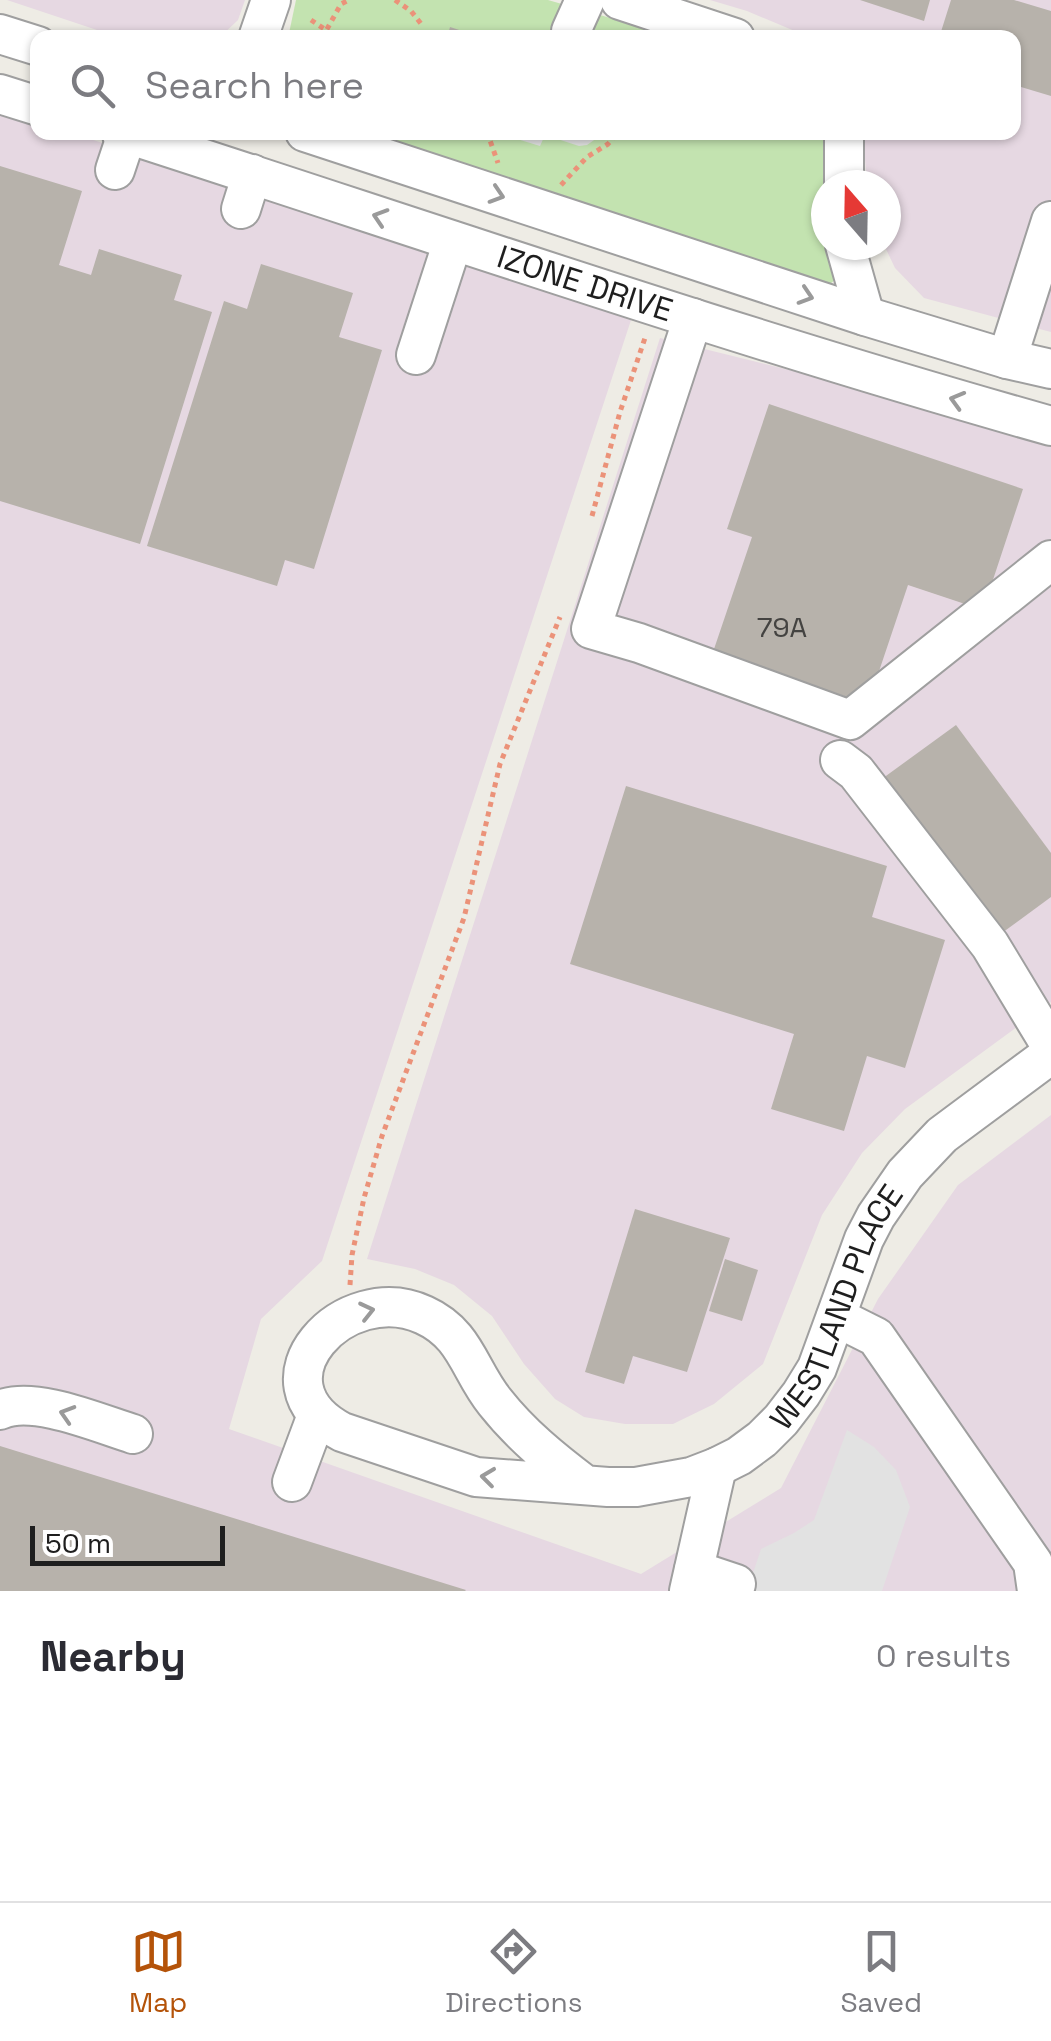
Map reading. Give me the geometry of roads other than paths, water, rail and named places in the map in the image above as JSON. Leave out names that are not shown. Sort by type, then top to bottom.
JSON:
[{"type":"street","points":[[261,30],[271,0]]},
{"type":"street","points":[[631,15],[699,30]]},
{"type":"street","points":[[0,34],[30,43]]},
{"type":"street","points":[[0,94],[30,103]]},
{"type":"street","name":"IZONE DRIVE","points":[[329,140],[865,316],[1051,369]]},
{"type":"street","points":[[844,140],[844,170]]},
{"type":"street","name":"IZONE DRIVE","points":[[121,145],[239,170],[693,318],[1051,426]]},
{"type":"street","points":[[1007,359],[1051,221]]},
{"type":"street","points":[[416,355],[453,241]]},
{"type":"street","points":[[849,260],[865,316]]},
{"type":"street","points":[[693,318],[592,629],[850,720],[1051,560]]},
{"type":"street","points":[[840,760],[856,772],[990,945],[1051,1046]]},
{"type":"street","name":"WESTLAND PLACE","points":[[317,1414],[342,1432],[476,1477],[636,1486],[717,1468],[762,1439],[801,1394],[816,1368],[866,1234],[904,1174],[942,1135],[1051,1054]]},
{"type":"street","points":[[292,1482],[317,1414],[310,1404],[303,1377],[304,1361],[322,1334],[354,1313],[377,1307],[401,1308],[429,1317],[453,1334],[496,1404],[548,1457],[585,1485]]},
{"type":"street","points":[[836,1317],[876,1337],[1033,1563],[1037,1591]]},
{"type":"street","points":[[0,1410],[23,1404],[44,1407],[133,1434]]},
{"type":"street","points":[[717,1468],[691,1580],[736,1584]]}]
